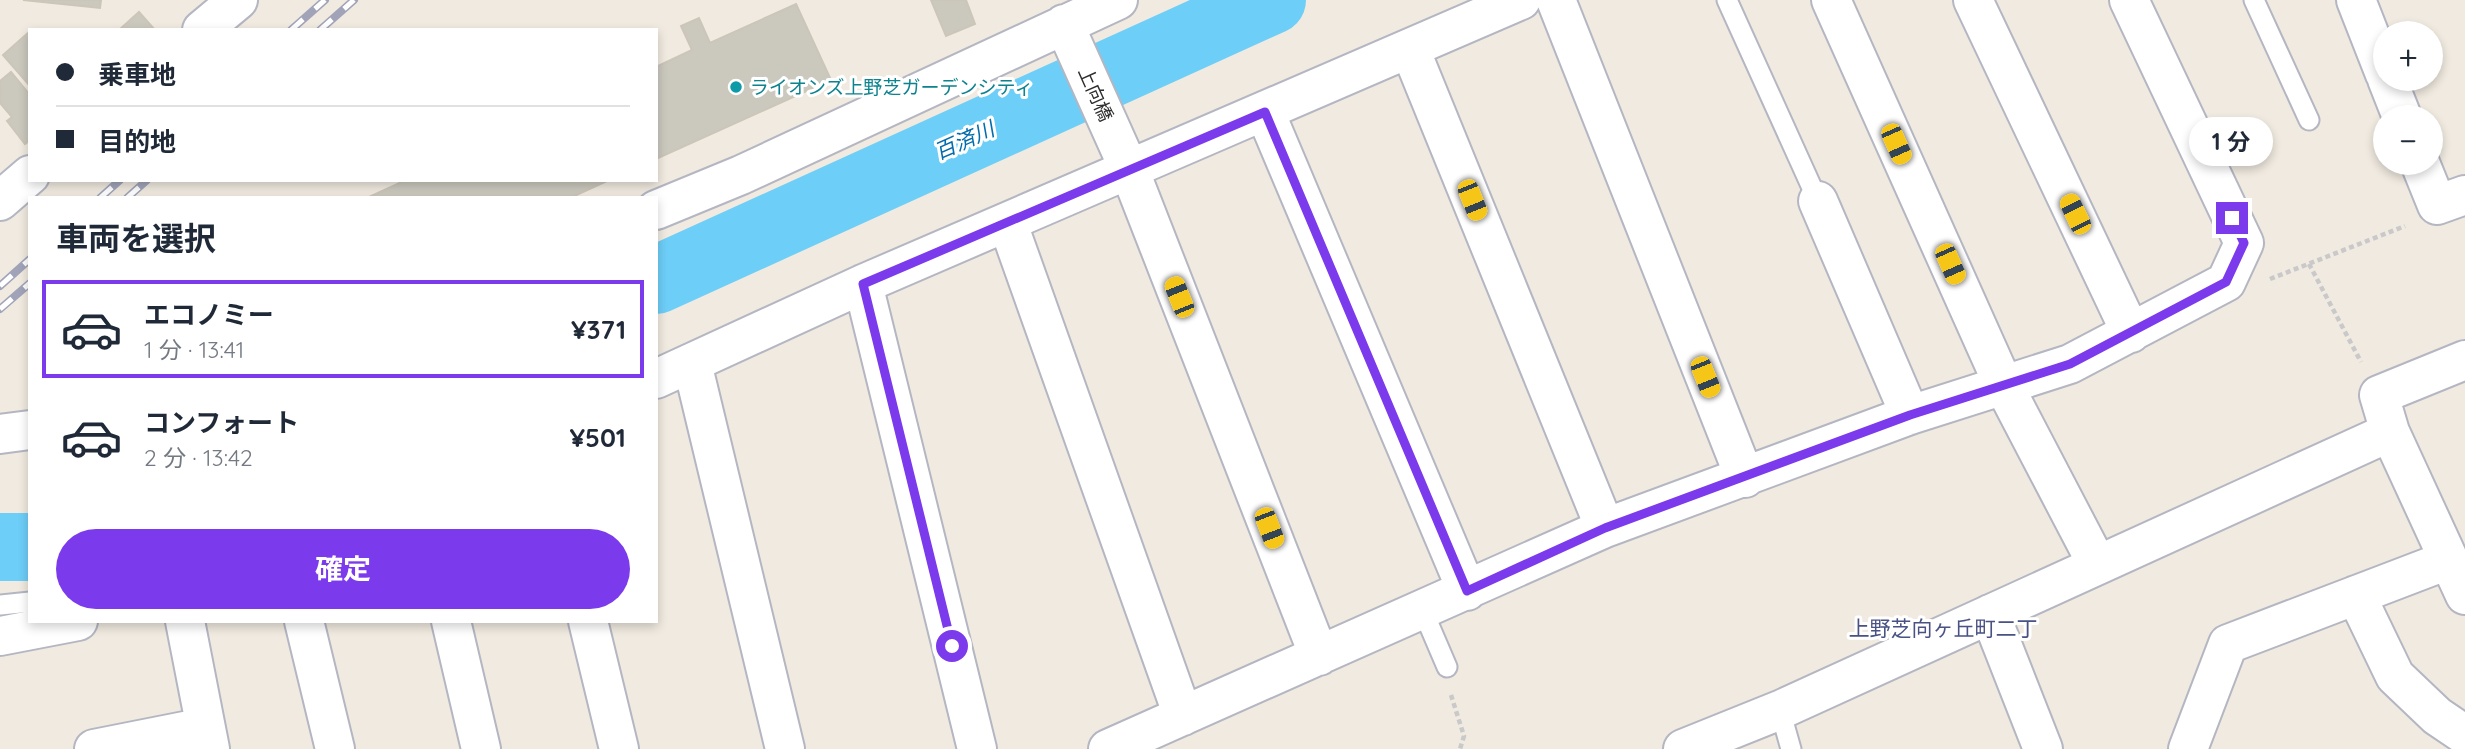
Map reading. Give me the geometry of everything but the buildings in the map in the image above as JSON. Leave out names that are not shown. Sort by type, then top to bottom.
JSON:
[{"type":"street","points":[[204,28],[238,0]]},
{"type":"street","points":[[658,209],[1068,31],[1118,0]]},
{"type":"street","points":[[658,378],[863,284],[1008,224],[1125,159],[1265,112],[1521,0]]},
{"type":"street","points":[[1556,0],[1745,478]]},
{"type":"street","points":[[1831,0],[2003,384],[2097,564]]},
{"type":"street","points":[[1973,0],[2131,333]]},
{"type":"street","points":[[1108,749],[1605,528],[1910,415],[2070,364],[2226,282],[2244,243],[2129,0]]},
{"type":"street","points":[[2356,0],[2373,44]]},
{"type":"street","name":"上向橋","points":[[1068,31],[1125,159],[1320,656]]},
{"type":"street","points":[[1410,49],[1605,528]]},
{"type":"street","points":[[1265,112],[1467,591]]},
{"type":"street","points":[[2425,175],[2437,205],[2465,194]]},
{"type":"street","points":[[0,201],[28,177]]},
{"type":"street","points":[[1818,201],[1910,415]]},
{"type":"street","points":[[1008,224],[1183,716]]},
{"type":"street","points":[[863,284],[977,749]]},
{"type":"street","points":[[2465,360],[2379,395],[2390,432],[2465,595]]},
{"type":"street","points":[[692,363],[785,749]]},
{"type":"street","points":[[0,434],[28,430]]},
{"type":"street","points":[[1683,749],[1780,710],[2390,432]]},
{"type":"street","points":[[2188,749],[2228,644],[2448,560]]},
{"type":"street","points":[[2356,595],[2395,676],[2437,716],[2465,735]]},
{"type":"street","points":[[1990,614],[2043,749]]},
{"type":"street","points":[[0,636],[68,623]]},
{"type":"street","points":[[94,749],[208,738],[185,623]]},
{"type":"street","points":[[304,623],[335,749]]},
{"type":"street","points":[[451,623],[481,749]]},
{"type":"street","points":[[588,623],[619,749]]},
{"type":"lane","points":[[1727,0],[1818,201]]},
{"type":"lane","points":[[2255,0],[2309,120]]},
{"type":"lane","points":[[0,605],[28,602]]},
{"type":"lane","points":[[1423,611],[1447,667]]},
{"type":"lane","points":[[1780,710],[1791,749]]},
{"type":"path","points":[[2266,281],[2417,222]]},
{"type":"path","points":[[2309,264],[2379,395]]},
{"type":"path","points":[[1447,667],[1447,682],[1464,736],[1460,749]]},
{"type":"waterway","name":"百済川","points":[[658,279],[1272,0]]},
{"type":"waterway","name":"百済川","points":[[0,547],[28,547]]},
{"type":"railway","points":[[293,28],[325,0]]},
{"type":"railway","points":[[322,28],[354,0]]},
{"type":"railway","points":[[102,196],[118,182]]},
{"type":"railway","points":[[129,196],[145,182]]},
{"type":"railway","points":[[0,286],[28,261]]},
{"type":"railway","points":[[0,309],[28,285]]},
{"type":"place","name":"ライオンズ上野芝ガーデンシティ","points":[[736,87]]},
{"type":"district","name":"上野芝向ヶ丘町二丁","points":[[1943,628]]},
{"type":"route","points":[[952,646],[863,284],[1265,112],[1467,591],[1605,528],[1910,415],[2070,364],[2226,282],[2244,243],[2232,218]]}]
